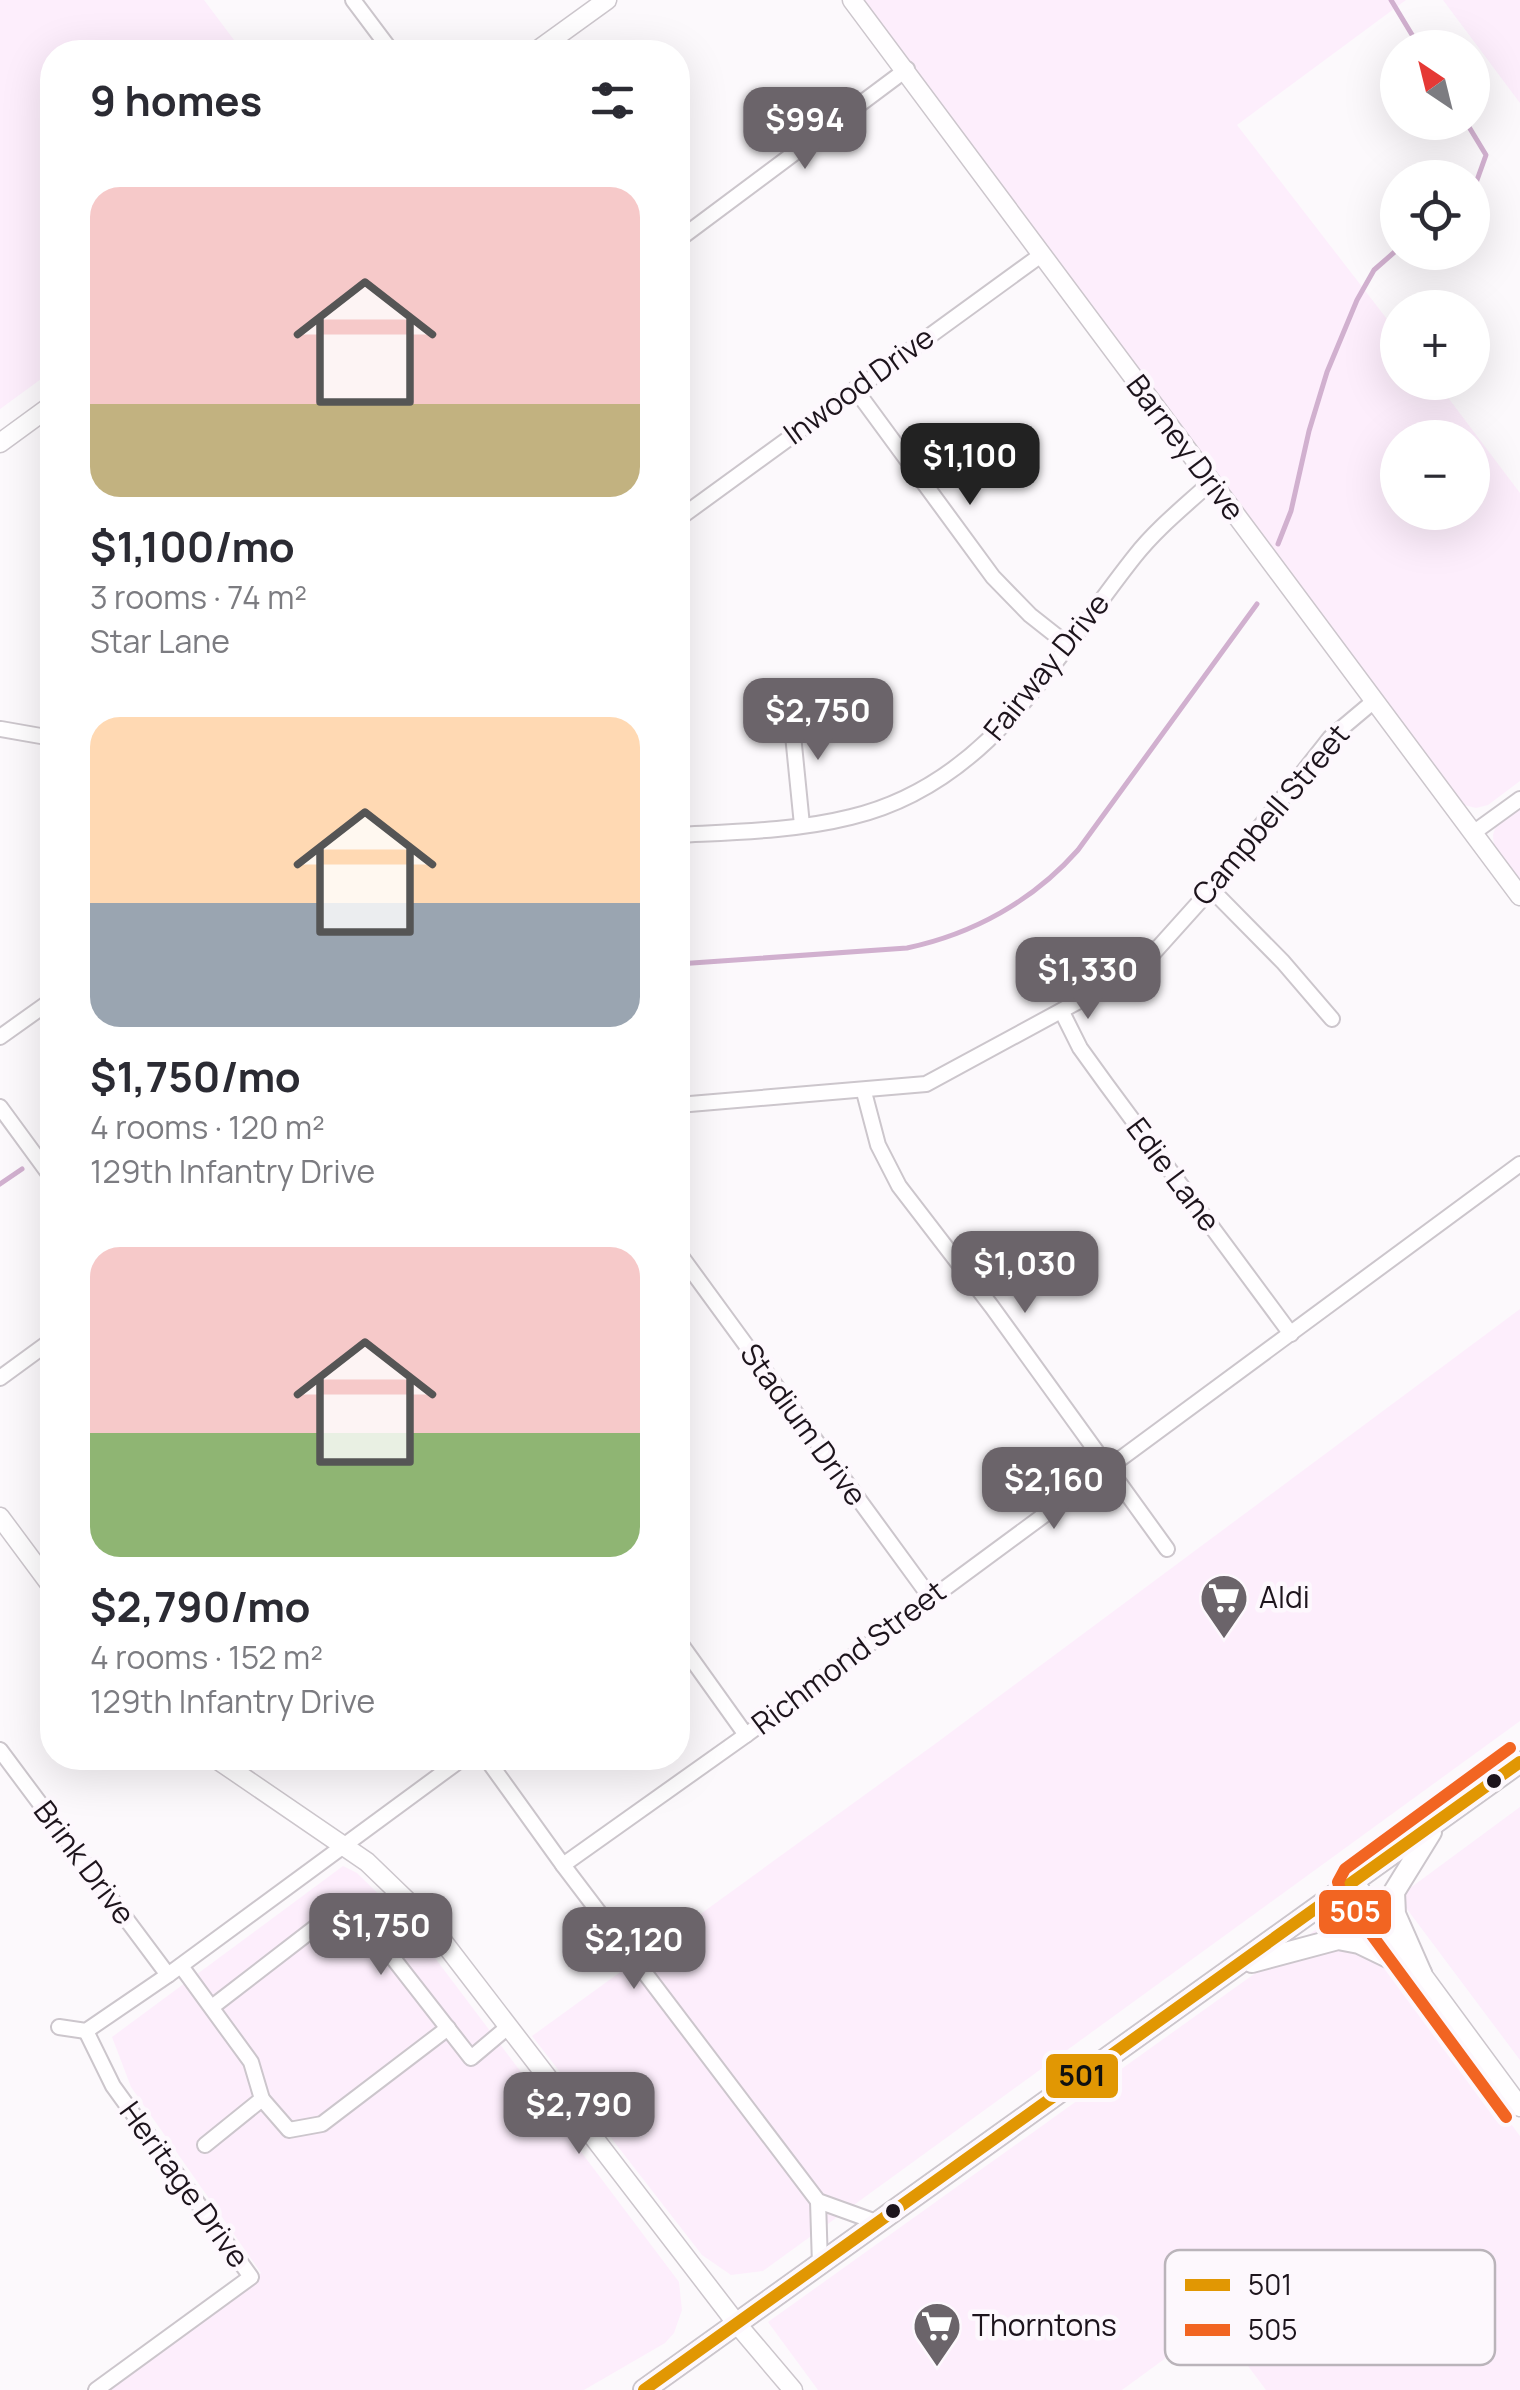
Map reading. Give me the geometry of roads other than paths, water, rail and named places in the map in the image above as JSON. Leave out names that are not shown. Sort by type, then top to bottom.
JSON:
[{"type":"main road","points":[[644,2390],[1520,1762]]},
{"type":"main road","points":[[1421,1974],[1395,1914],[1394,1892],[1438,1822]]},
{"type":"main road","points":[[1240,1965],[1338,1939],[1359,1943],[1421,1974]]},
{"type":"street","points":[[353,0],[383,40]]},
{"type":"street","points":[[551,40],[607,0]]},
{"type":"street","name":"Barney Drive","points":[[852,0],[1520,896]]},
{"type":"street","points":[[690,231],[907,69]]},
{"type":"street","name":"Inwood Drive","points":[[690,510],[1041,254]]},
{"type":"street","points":[[855,389],[993,578],[1068,645]]},
{"type":"street","points":[[0,443],[40,413]]},
{"type":"street","name":"Fairway Drive","points":[[690,834],[852,818],[894,802],[944,775],[991,740],[1022,706],[1162,524],[1210,482]]},
{"type":"street","name":"Campbell Street","points":[[690,1105],[926,1084],[1140,968],[1210,889],[1330,738],[1374,701]]},
{"type":"street","points":[[790,705],[802,825]]},
{"type":"street","points":[[2,729],[40,736]]},
{"type":"street","points":[[1473,833],[1520,799]]},
{"type":"street","points":[[1210,889],[1283,962],[1332,1019]]},
{"type":"street","points":[[0,1037],[40,1009]]},
{"type":"street","name":"Edie Lane","points":[[1062,1012],[1088,1060],[1291,1334]]},
{"type":"street","points":[[864,1092],[878,1145],[899,1186],[992,1306],[1167,1549]]},
{"type":"street","points":[[0,1106],[40,1161]]},
{"type":"street","name":"Richmond Street","points":[[563,1865],[746,1735],[1520,1164]]},
{"type":"street","name":"Stadium Drive","points":[[690,1268],[930,1597]]},
{"type":"street","points":[[0,1378],[40,1349]]},
{"type":"street","points":[[0,1516],[40,1571]]},
{"type":"street","points":[[690,1657],[746,1735]]},
{"type":"street","name":"Brink Drive","points":[[0,1750],[175,1971],[212,2008],[251,2062],[262,2100]]},
{"type":"street","points":[[233,1770],[344,1846],[394,1885],[425,1918],[737,2324],[793,2390]]},
{"type":"street","points":[[59,2027],[86,2031],[175,1971],[447,1770]]},
{"type":"street","points":[[495,1770],[818,2201],[879,2222]]},
{"type":"street","points":[[1354,1883],[1520,2106]]},
{"type":"street","points":[[212,2008],[330,1916],[364,1921],[471,2058],[510,2026]]},
{"type":"street","points":[[205,2145],[262,2100],[289,2130],[322,2124],[448,2028]]},
{"type":"street","name":"Heritage Drive","points":[[86,2031],[113,2086],[250,2276],[96,2390]]},
{"type":"street","points":[[818,2201],[820,2265]]},
{"type":"waterway","points":[[1391,0],[1409,30]]},
{"type":"waterway","points":[[1477,140],[1486,155],[1484,160]]},
{"type":"waterway","points":[[1278,544],[1291,511],[1327,372],[1357,300],[1380,265]]},
{"type":"waterway","points":[[690,963],[907,948],[955,934],[1022,900],[1078,850],[1257,604]]},
{"type":"waterway","points":[[0,1184],[22,1169]]},
{"type":"place","name":"Aldi","points":[[1224,1640]]},
{"type":"place","name":"Thorntons","points":[[937,2368]]}]
